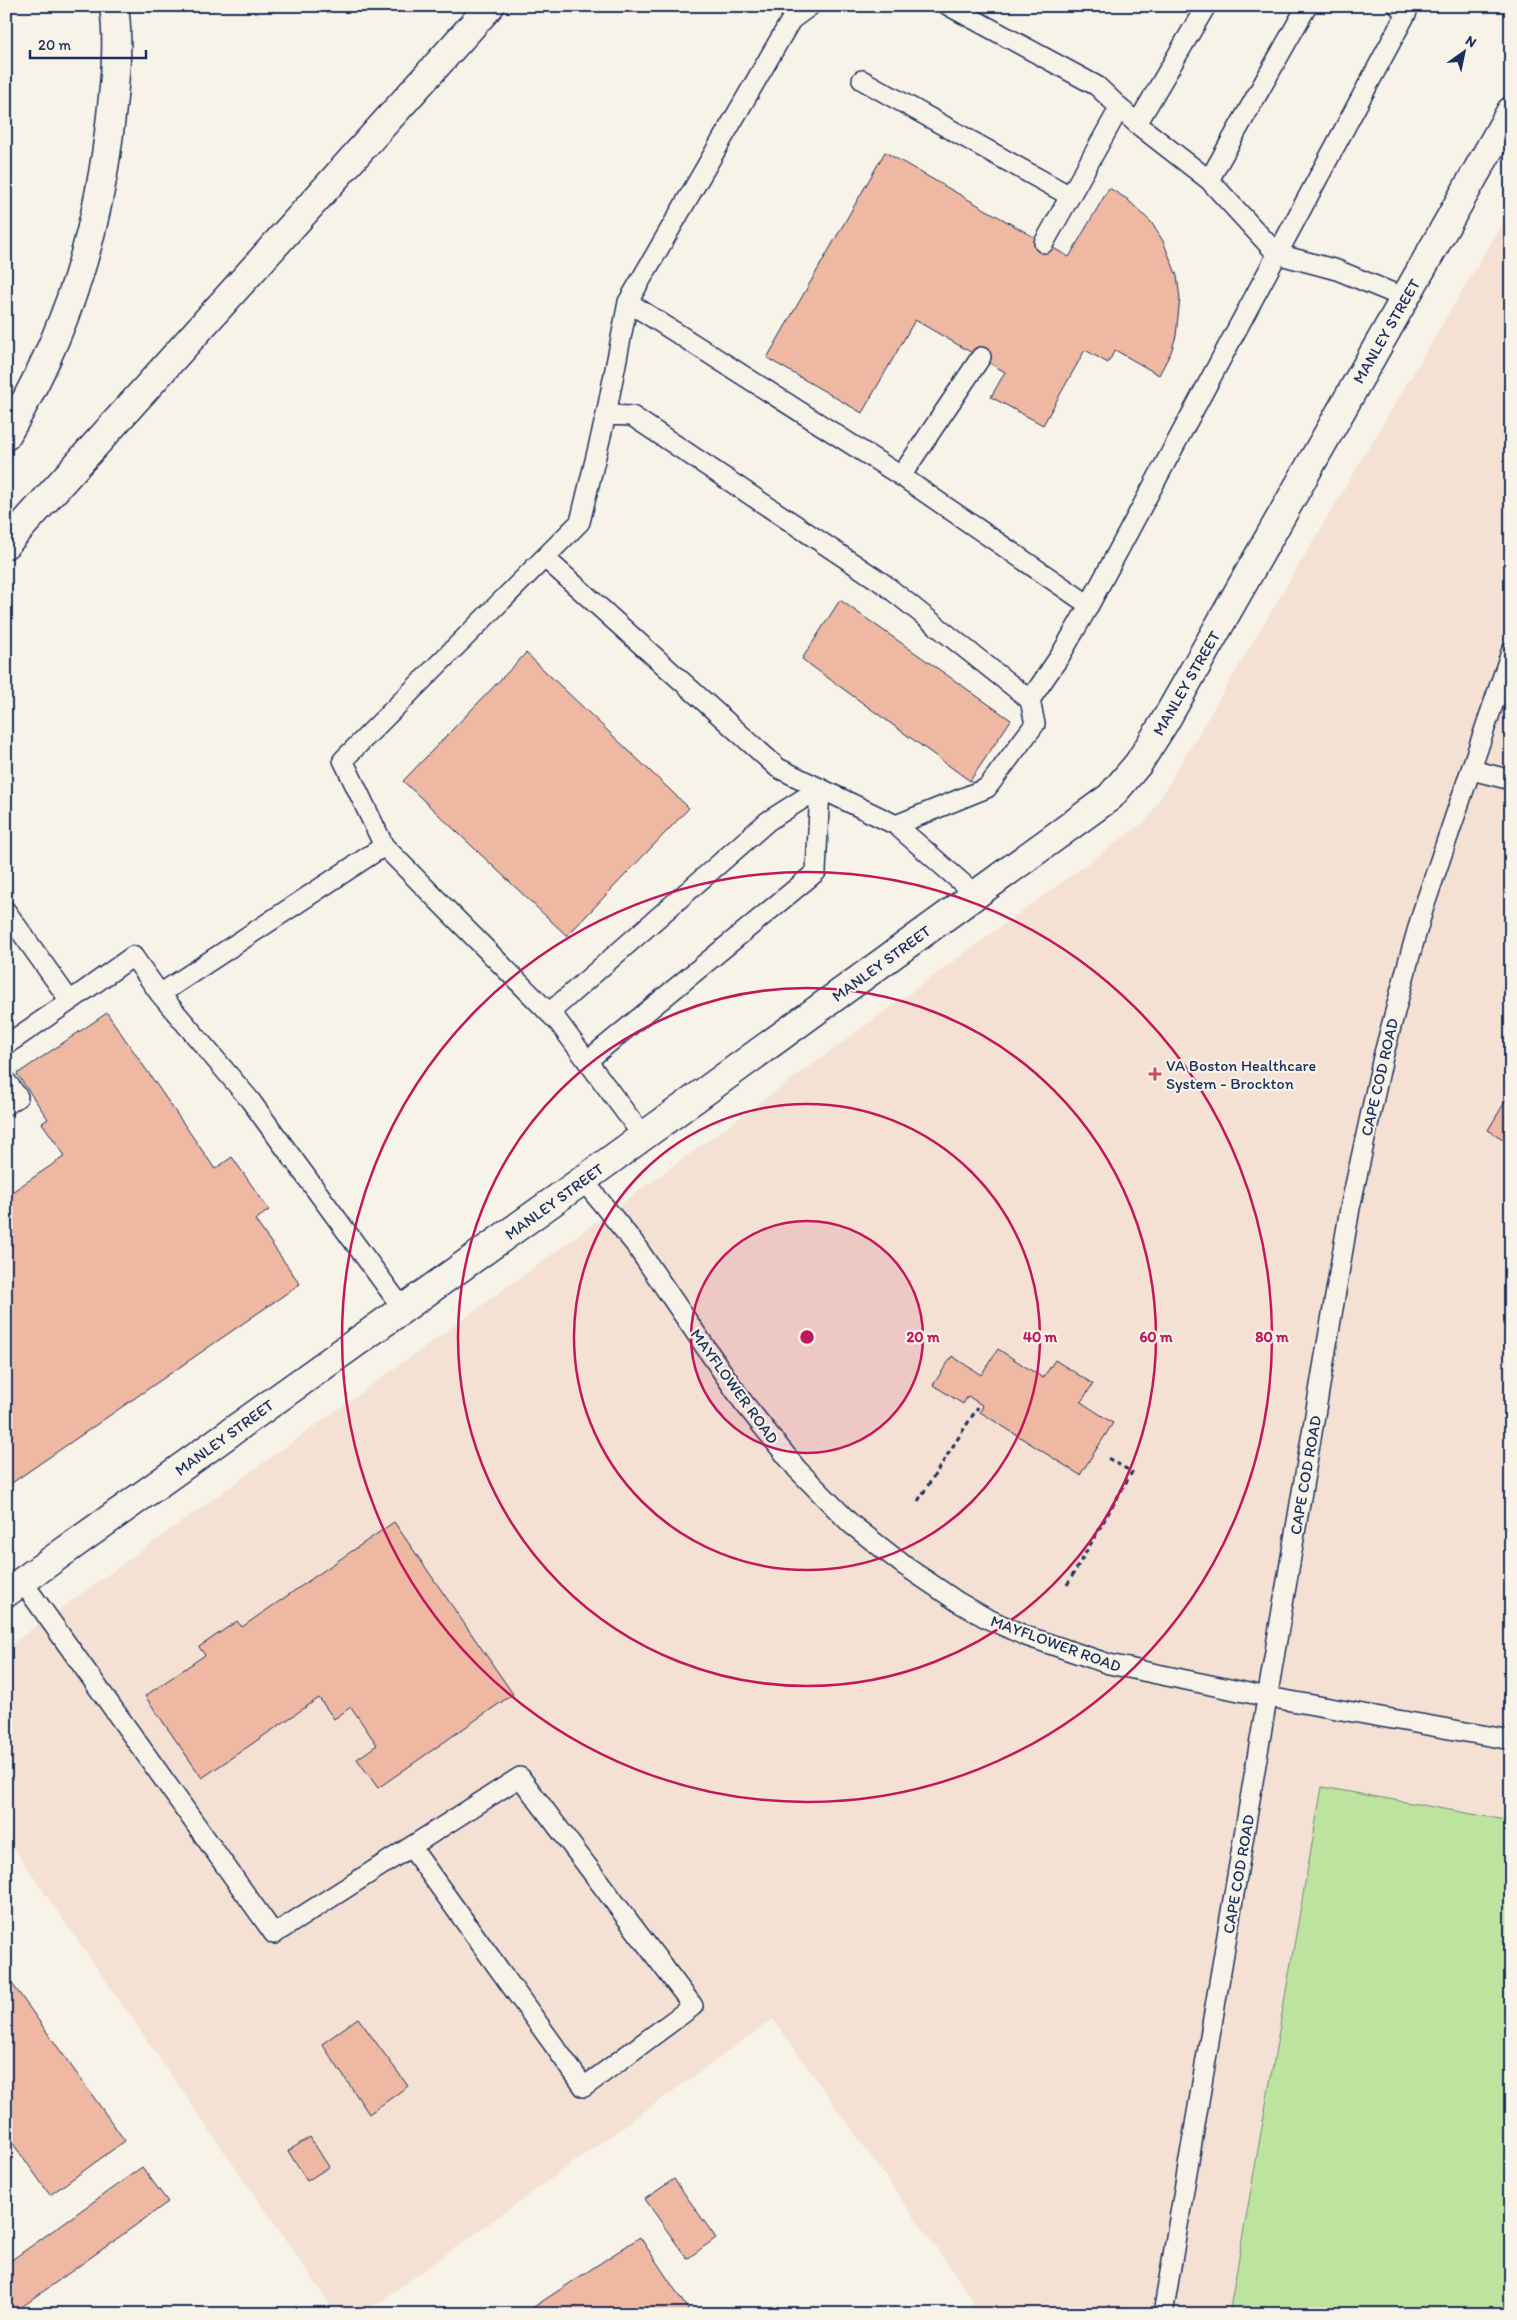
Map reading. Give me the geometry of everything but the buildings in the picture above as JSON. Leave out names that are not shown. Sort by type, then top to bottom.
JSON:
[{"type":"main road","points":[[6,436],[28,399],[52,350],[77,283],[96,212],[108,141],[115,82],[116,22],[114,6]]},
{"type":"main road","points":[[6,544],[490,6]]},
{"type":"main road","name":"MANLEY STREET","points":[[14,1587],[583,1180],[1105,802],[1138,764],[1164,723],[1511,111]]},
{"type":"lane","points":[[643,1136],[549,1013],[384,846],[343,760],[580,522],[606,415],[628,302],[791,20],[810,6]]},
{"type":"lane","points":[[949,6],[1097,86],[1137,124],[1209,180],[1277,254],[1337,270],[1405,298]]},
{"type":"lane","points":[[1137,124],[1206,6]]},
{"type":"lane","points":[[1209,180],[1307,6]]},
{"type":"lane","points":[[1030,700],[1060,656],[1089,606],[1407,12],[1398,6]]},
{"type":"lane","points":[[862,80],[1070,196]]},
{"type":"lane","points":[[1044,243],[1120,107]]},
{"type":"lane","points":[[628,302],[901,476],[1089,606]]},
{"type":"lane","points":[[901,476],[981,358]]},
{"type":"lane","points":[[606,415],[632,416],[884,584],[1030,700],[1035,724],[987,788],[896,825]]},
{"type":"lane","points":[[545,558],[778,768],[896,825],[976,895]]},
{"type":"lane","name":"CAPE COD ROAD","points":[[1163,2314],[1350,1208],[1371,1107],[1423,910],[1511,652]]},
{"type":"lane","points":[[1472,770],[1511,780]]},
{"type":"lane","points":[[549,1013],[768,821],[820,788]]},
{"type":"lane","points":[[587,1061],[816,872],[820,788]]},
{"type":"lane","points":[[160,994],[384,846]]},
{"type":"lane","points":[[6,911],[70,1001]]},
{"type":"lane","points":[[6,1045],[133,956],[160,994],[250,1100],[403,1309]]},
{"type":"lane","points":[[6,1080],[18,1097],[6,1105]]},
{"type":"lane","name":"MAYFLOWER ROAD","points":[[583,1180],[634,1243],[743,1402],[797,1469],[851,1524],[904,1566],[958,1602],[986,1618],[1026,1636],[1109,1664],[1268,1697],[1511,1740]]},
{"type":"lane","points":[[14,1587],[274,1934],[520,1777],[693,2006],[584,2087],[411,1847]]},
{"type":"path","points":[[918,1501],[978,1407]]},
{"type":"path","points":[[1067,1585],[1132,1472],[1106,1457]]},
{"type":"shaded area","name":"VA Boston Healthcare System - Brockton","points":[[1511,209],[1511,2314],[970,2314],[973,2300],[773,2019],[363,2314],[337,2314],[6,1837],[6,1648],[451,1328],[1147,820]]},
{"type":"green space","points":[[1322,1787],[1511,1821],[1511,2314],[1229,2314]]},
{"type":"place","name":"VA Boston Healthcare System - Brockton","points":[[1155,1074]]}]
